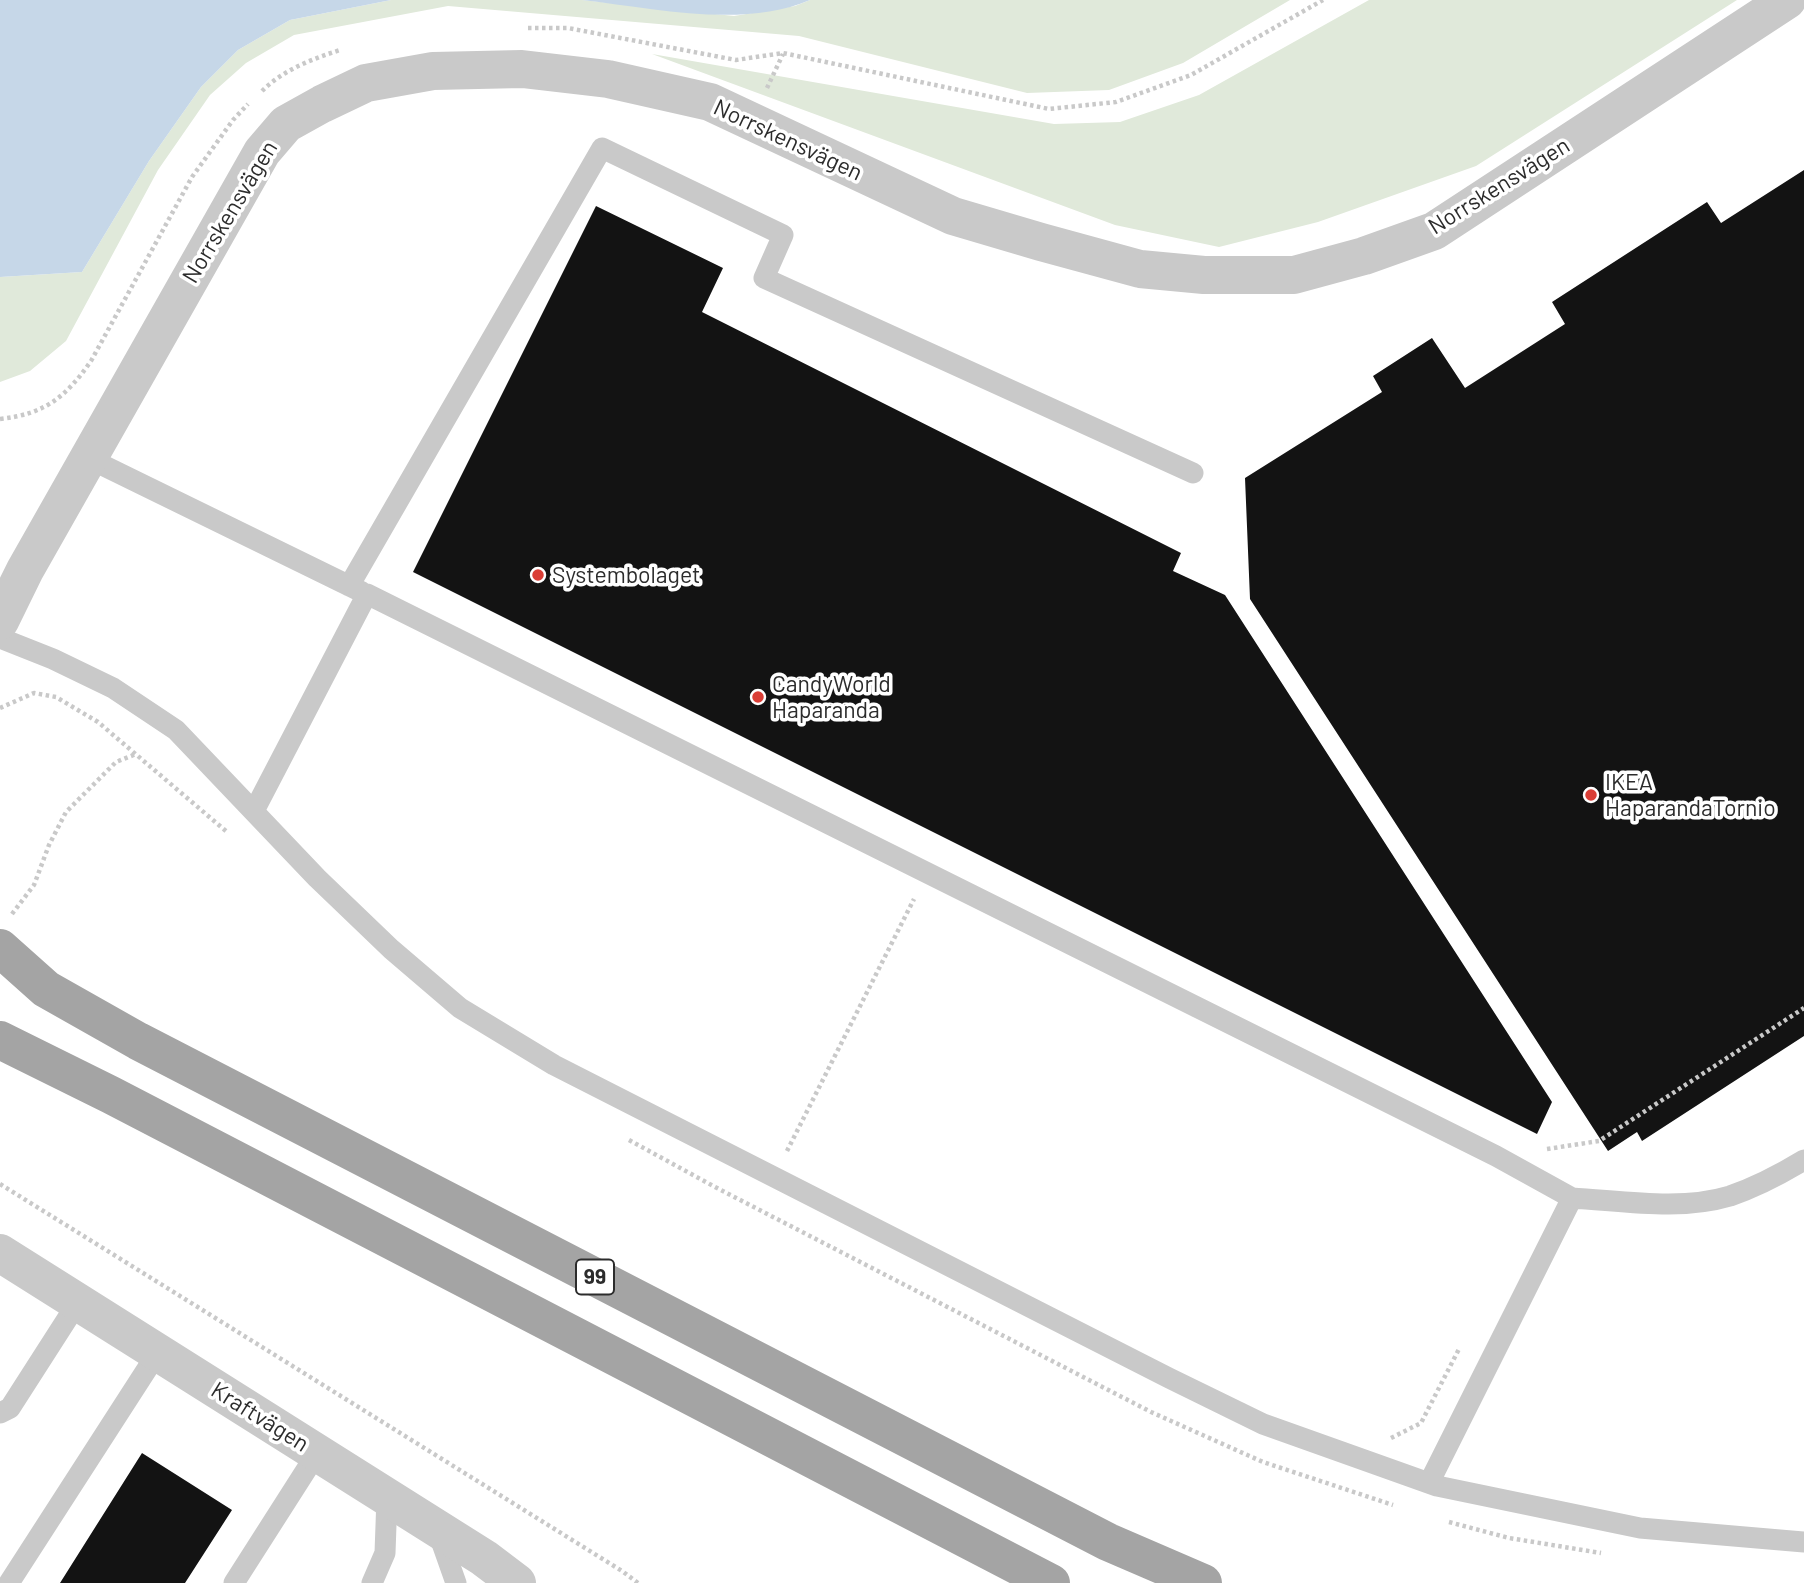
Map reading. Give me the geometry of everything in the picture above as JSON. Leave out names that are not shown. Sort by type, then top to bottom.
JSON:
[{"type":"main road","name":"99","points":[[5,933],[46,989],[138,1041],[1108,1542],[1203,1583]]},
{"type":"main road","points":[[0,1040],[1051,1583]]},
{"type":"street","name":"Norrskensvägen","points":[[0,621],[25,570],[262,152],[286,124],[366,83],[433,71],[522,69],[608,79],[710,103],[953,216],[1041,242],[1140,268],[1204,275],[1294,275],[1364,257],[1434,231],[1787,0]]},
{"type":"street","name":"Kraftvägen","points":[[0,1253],[437,1528],[517,1583]]},
{"type":"lane","points":[[254,811],[358,590],[602,148],[783,235],[764,278],[1194,473]]},
{"type":"lane","points":[[88,458],[1496,1156],[1572,1198],[1675,1204],[1703,1202],[1730,1195],[1774,1177],[1804,1160]]},
{"type":"lane","points":[[0,638],[113,688],[176,730],[317,878],[460,1008],[554,1065],[1263,1424],[1429,1483],[1640,1528],[1804,1542]]},
{"type":"lane","points":[[1429,1483],[1572,1198]]},
{"type":"lane","points":[[0,1413],[10,1408],[78,1302]]},
{"type":"lane","points":[[9,1583],[158,1352]]},
{"type":"lane","points":[[234,1583],[317,1453]]},
{"type":"lane","points":[[372,1583],[385,1553],[387,1497]]},
{"type":"lane","points":[[437,1528],[456,1583]]},
{"type":"path","points":[[0,708],[34,693],[56,697],[98,722],[137,754],[116,762],[66,812],[49,845],[34,886],[5,933]]},
{"type":"path","points":[[757,1209],[927,873]]},
{"type":"path","points":[[0,1184],[638,1583]]},
{"type":"path","points":[[1369,1498],[1389,1439],[1420,1423],[1459,1349]]},
{"type":"green space","points":[[391,0],[582,0],[734,16],[795,6],[810,0],[1290,0],[1183,63],[1109,90],[1027,93],[799,36],[448,6],[294,35],[246,63],[210,95],[158,170],[66,341],[30,371],[0,382],[0,277],[82,272],[149,161],[201,87],[238,50],[290,20]]},
{"type":"green space","points":[[1369,0],[1737,0],[1476,166],[1318,222],[1219,247],[1115,225],[652,54],[1054,124],[1120,122],[1199,95]]},
{"type":"water","points":[[0,0],[391,0],[290,20],[238,50],[201,87],[149,161],[82,272],[0,277]]},
{"type":"water","points":[[582,0],[810,0],[784,9],[727,15]]},
{"type":"building","name":"IKEA HaparandaTornio","points":[[1804,170],[1804,1036],[1642,1141],[1637,1132],[1608,1151],[1250,599],[1245,478],[1382,392],[1373,376],[1432,338],[1465,388],[1565,324],[1552,302],[1707,202],[1721,223]]},
{"type":"building","points":[[596,206],[723,268],[702,312],[1181,553],[1173,571],[1225,595],[1552,1102],[1537,1134],[413,572]]},
{"type":"building","points":[[142,1453],[232,1510],[185,1583],[60,1583]]},
{"type":"place","name":"Systembolaget","points":[[538,575]]},
{"type":"place","name":"CandyWorld Haparanda","points":[[758,697]]},
{"type":"place","name":"IKEA HaparandaTornio","points":[[1591,795]]}]
